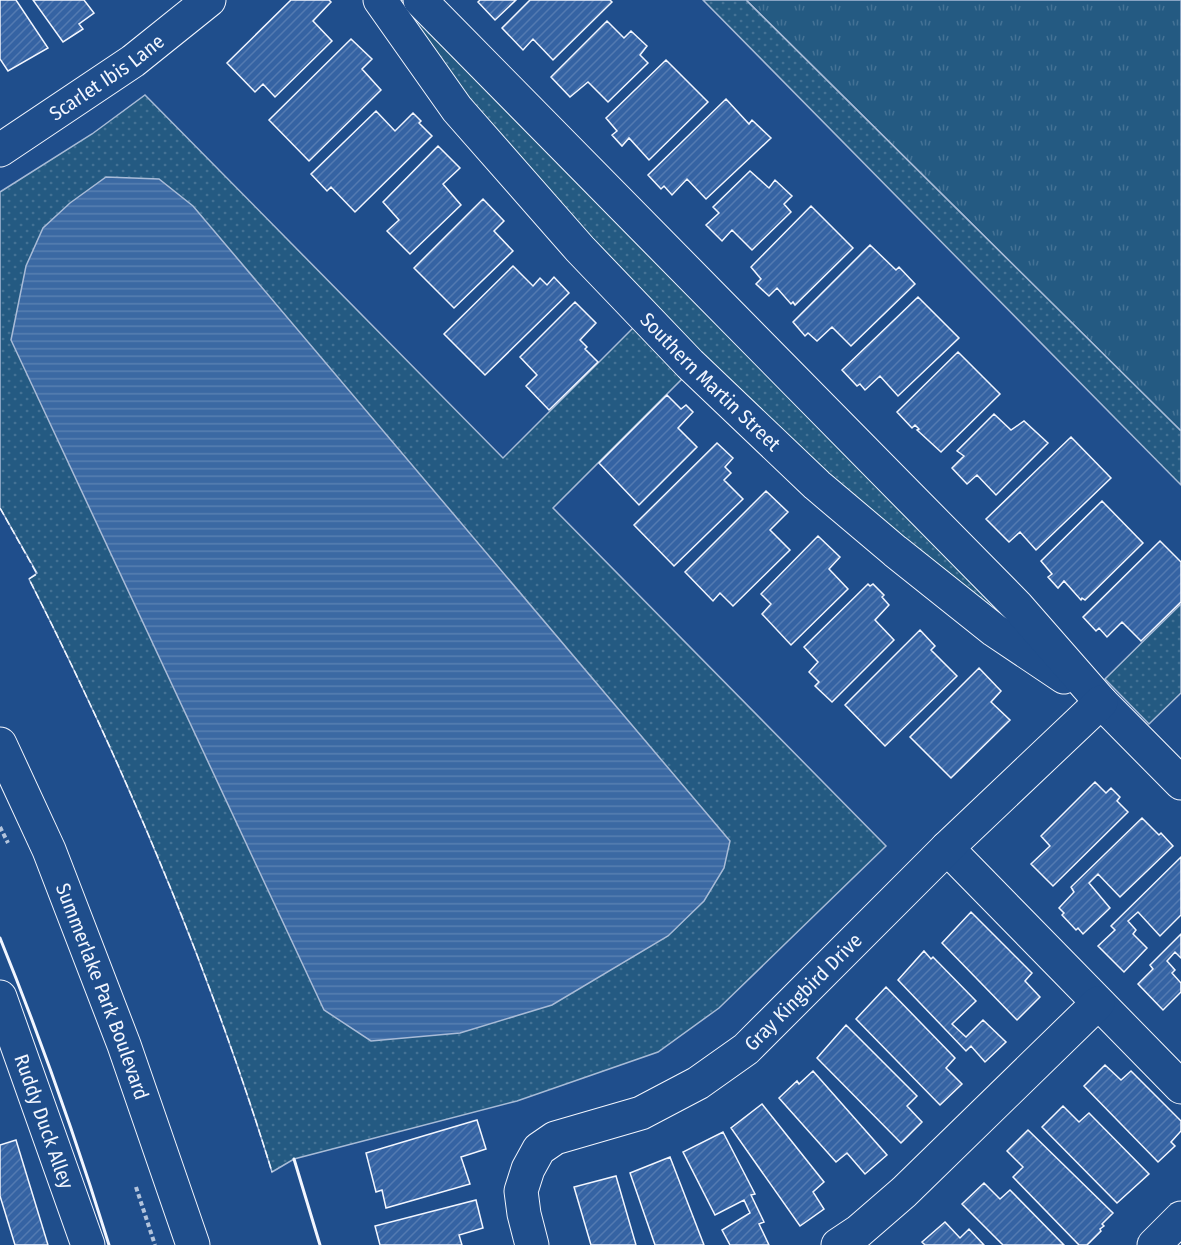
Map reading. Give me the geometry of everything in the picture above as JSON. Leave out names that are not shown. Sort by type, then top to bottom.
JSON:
[{"type":"street","name":"Scarlet Ibis Lane","points":[[0,150],[133,61],[209,0]]},
{"type":"street","name":"Southern Martin Street","points":[[381,0],[457,109],[580,249],[690,364],[817,485],[895,551],[994,630],[1101,702]]},
{"type":"street","name":"Southern Martin Street","points":[[420,0],[1017,606],[1101,702],[1181,783]]},
{"type":"street","name":"Gray Kingbird Drive","points":[[532,1245],[521,1191],[528,1169],[539,1149],[555,1138],[641,1113],[698,1083],[746,1049],[947,848],[1101,702]]},
{"type":"street","name":"Summerlake Park Boulevard","points":[[0,744],[53,861],[124,1045],[193,1245]]},
{"type":"street","points":[[947,848],[1181,1087]]},
{"type":"street","name":"Ruddy Duck Alley","points":[[0,997],[88,1245]]},
{"type":"street","points":[[838,1245],[859,1231],[904,1192],[1098,1003]]},
{"type":"street","points":[[1154,1245],[1181,1218]]},
{"type":"path","points":[[0,827],[9,845]]},
{"type":"path","points":[[134,1180],[155,1245]]},
{"type":"green space","points":[[391,0],[405,0],[1012,617],[1006,625],[754,410],[514,155]]},
{"type":"green space","points":[[703,0],[746,0],[1181,431],[1181,485]]},
{"type":"green space","points":[[746,0],[1181,0],[1181,431]]},
{"type":"green space","points":[[145,95],[503,458],[636,325],[686,375],[553,508],[886,846],[719,1008],[658,1052],[517,1101],[294,1159],[272,1172],[221,1020],[163,870],[99,723],[29,579],[37,573],[0,508],[0,192],[92,134]]},
{"type":"green space","points":[[1181,604],[1181,693],[1149,724],[1105,679]]},
{"type":"shaded area","points":[[106,177],[159,179],[193,206],[730,841],[724,868],[704,901],[668,936],[552,1005],[460,1033],[371,1041],[324,1010],[11,340],[26,266],[43,228],[70,203]]},
{"type":"building","points":[[0,0],[16,0],[48,48],[8,71],[0,59]]},
{"type":"building","points":[[33,0],[84,0],[94,13],[79,24],[83,29],[63,42]]},
{"type":"building","points":[[291,0],[329,0],[331,2],[313,21],[332,41],[275,97],[263,84],[255,92],[227,63]]},
{"type":"building","points":[[480,0],[516,0],[495,20],[478,2]]},
{"type":"building","points":[[530,0],[610,0],[612,2],[553,60],[533,39],[523,50],[502,28]]},
{"type":"building","points":[[607,21],[624,38],[631,31],[647,46],[640,55],[648,63],[608,102],[588,82],[570,97],[551,77]]},
{"type":"building","points":[[351,39],[372,59],[362,69],[381,90],[309,161],[269,120]]},
{"type":"building","points":[[666,60],[708,102],[649,160],[629,138],[622,146],[612,135],[617,131],[606,118]]},
{"type":"building","points":[[726,99],[749,124],[752,120],[771,138],[706,199],[687,179],[672,195],[664,186],[661,189],[648,175]]},
{"type":"building","points":[[376,111],[395,131],[413,113],[432,136],[355,212],[331,187],[327,191],[311,174]]},
{"type":"building","points":[[438,146],[460,168],[443,184],[461,205],[410,254],[387,231],[399,220],[383,202]]},
{"type":"building","points":[[750,171],[769,188],[775,180],[792,196],[784,204],[791,212],[752,250],[732,230],[722,241],[706,225],[719,213],[713,207]]},
{"type":"building","points":[[483,199],[504,221],[494,231],[513,251],[454,308],[414,268]]},
{"type":"building","points":[[811,206],[853,248],[795,305],[793,302],[791,304],[777,288],[769,296],[756,284],[761,279],[751,267]]},
{"type":"building","points":[[870,245],[896,270],[899,267],[915,284],[851,346],[832,327],[817,341],[808,333],[805,336],[793,322]]},
{"type":"building","points":[[513,266],[533,286],[540,278],[547,285],[554,277],[569,293],[485,375],[444,334]]},
{"type":"building","points":[[918,297],[959,338],[898,396],[880,376],[865,390],[860,384],[857,386],[842,370]]},
{"type":"building","points":[[575,302],[596,323],[580,340],[587,347],[585,349],[598,362],[549,410],[526,386],[537,375],[520,357]]},
{"type":"building","points":[[958,352],[1000,394],[941,452],[917,430],[919,429],[915,425],[912,428],[897,412]]},
{"type":"building","points":[[667,395],[681,409],[686,405],[693,412],[678,428],[697,447],[639,505],[599,463]]},
{"type":"building","points":[[994,414],[1011,430],[1024,421],[1048,443],[996,495],[977,475],[967,484],[952,468],[964,456],[957,451]]},
{"type":"building","points":[[1071,437],[1111,478],[1036,550],[1020,532],[1009,542],[986,519]]},
{"type":"building","points":[[717,443],[733,458],[725,467],[731,473],[724,480],[743,499],[674,566],[634,525]]},
{"type":"building","points":[[766,491],[788,512],[770,530],[790,550],[733,606],[720,593],[713,601],[685,572]]},
{"type":"building","points":[[1102,501],[1143,543],[1085,600],[1082,598],[1081,600],[1064,581],[1058,588],[1048,577],[1052,574],[1041,561]]},
{"type":"building","points":[[818,536],[840,557],[829,569],[848,589],[791,645],[762,614],[771,604],[761,594]]},
{"type":"building","points":[[1160,541],[1181,562],[1181,602],[1141,641],[1122,622],[1107,637],[1099,628],[1096,631],[1083,617]]},
{"type":"building","points":[[868,584],[870,586],[873,584],[884,595],[882,597],[889,605],[875,620],[894,640],[832,702],[815,686],[819,682],[809,672],[818,662],[804,647]]},
{"type":"building","points":[[920,630],[935,646],[931,650],[957,676],[885,746],[845,705]]},
{"type":"building","points":[[979,668],[1001,691],[991,702],[1010,720],[951,778],[910,737]]},
{"type":"building","points":[[1095,782],[1106,793],[1111,788],[1120,797],[1117,801],[1128,812],[1053,886],[1031,864],[1050,846],[1041,836]]},
{"type":"building","points":[[1142,818],[1173,846],[1120,897],[1098,874],[1089,883],[1110,908],[1083,934],[1062,915],[1064,913],[1059,908],[1074,892],[1071,887]]},
{"type":"building","points":[[1181,857],[1181,915],[1160,936],[1138,912],[1128,921],[1136,930],[1133,934],[1147,948],[1124,972],[1098,946],[1115,930],[1111,926]]},
{"type":"building","points":[[971,912],[1032,973],[1025,981],[1040,997],[1017,1020],[942,943]]},
{"type":"building","points":[[1181,934],[1181,958],[1175,952],[1167,961],[1175,970],[1172,973],[1181,983],[1181,992],[1163,1010],[1138,984],[1153,969],[1150,965]]},
{"type":"building","points":[[924,951],[931,959],[933,957],[976,1001],[952,1024],[966,1037],[983,1020],[1006,1042],[985,1062],[971,1046],[966,1051],[898,980]]},
{"type":"building","points":[[886,987],[955,1058],[946,1068],[962,1084],[940,1105],[856,1019]]},
{"type":"building","points":[[846,1025],[917,1096],[907,1106],[922,1122],[901,1143],[817,1058]]},
{"type":"building","points":[[1105,1065],[1121,1080],[1131,1071],[1181,1121],[1181,1131],[1171,1142],[1175,1146],[1158,1162],[1084,1086]]},
{"type":"building","points":[[813,1071],[887,1155],[865,1174],[847,1153],[836,1162],[779,1098],[797,1081],[799,1084]]},
{"type":"building","points":[[762,1104],[824,1182],[813,1192],[824,1209],[800,1226],[731,1128]]},
{"type":"building","points":[[1063,1106],[1079,1122],[1089,1113],[1149,1174],[1117,1203],[1042,1127]]},
{"type":"building","points":[[477,1120],[486,1149],[461,1157],[470,1184],[386,1208],[382,1190],[376,1192],[366,1153]]},
{"type":"building","points":[[1028,1130],[1113,1213],[1102,1224],[1104,1226],[1100,1229],[1101,1231],[1087,1245],[1079,1245],[1013,1177],[1023,1167],[1007,1151]]},
{"type":"building","points":[[723,1132],[755,1194],[751,1195],[764,1222],[759,1224],[769,1245],[730,1245],[722,1230],[750,1213],[744,1200],[715,1215],[683,1152]]},
{"type":"building","points":[[16,1140],[48,1245],[15,1245],[0,1196],[0,1145]]},
{"type":"building","points":[[670,1157],[704,1245],[655,1245],[630,1173]]},
{"type":"building","points":[[616,1176],[636,1245],[591,1245],[574,1187]]},
{"type":"building","points":[[984,1183],[1000,1199],[1010,1190],[1064,1245],[1003,1245],[962,1204]]},
{"type":"building","points":[[476,1200],[483,1228],[459,1235],[462,1245],[380,1245],[375,1226]]},
{"type":"building","points":[[945,1222],[960,1238],[969,1229],[984,1245],[925,1245],[922,1242]]},
{"type":"fence","points":[[0,508],[37,574],[29,579],[99,723],[163,870],[221,1020],[272,1172]]},
{"type":"wall","points":[[0,938],[58,1091],[109,1245]]},
{"type":"wall","points":[[294,1159],[320,1245]]}]
